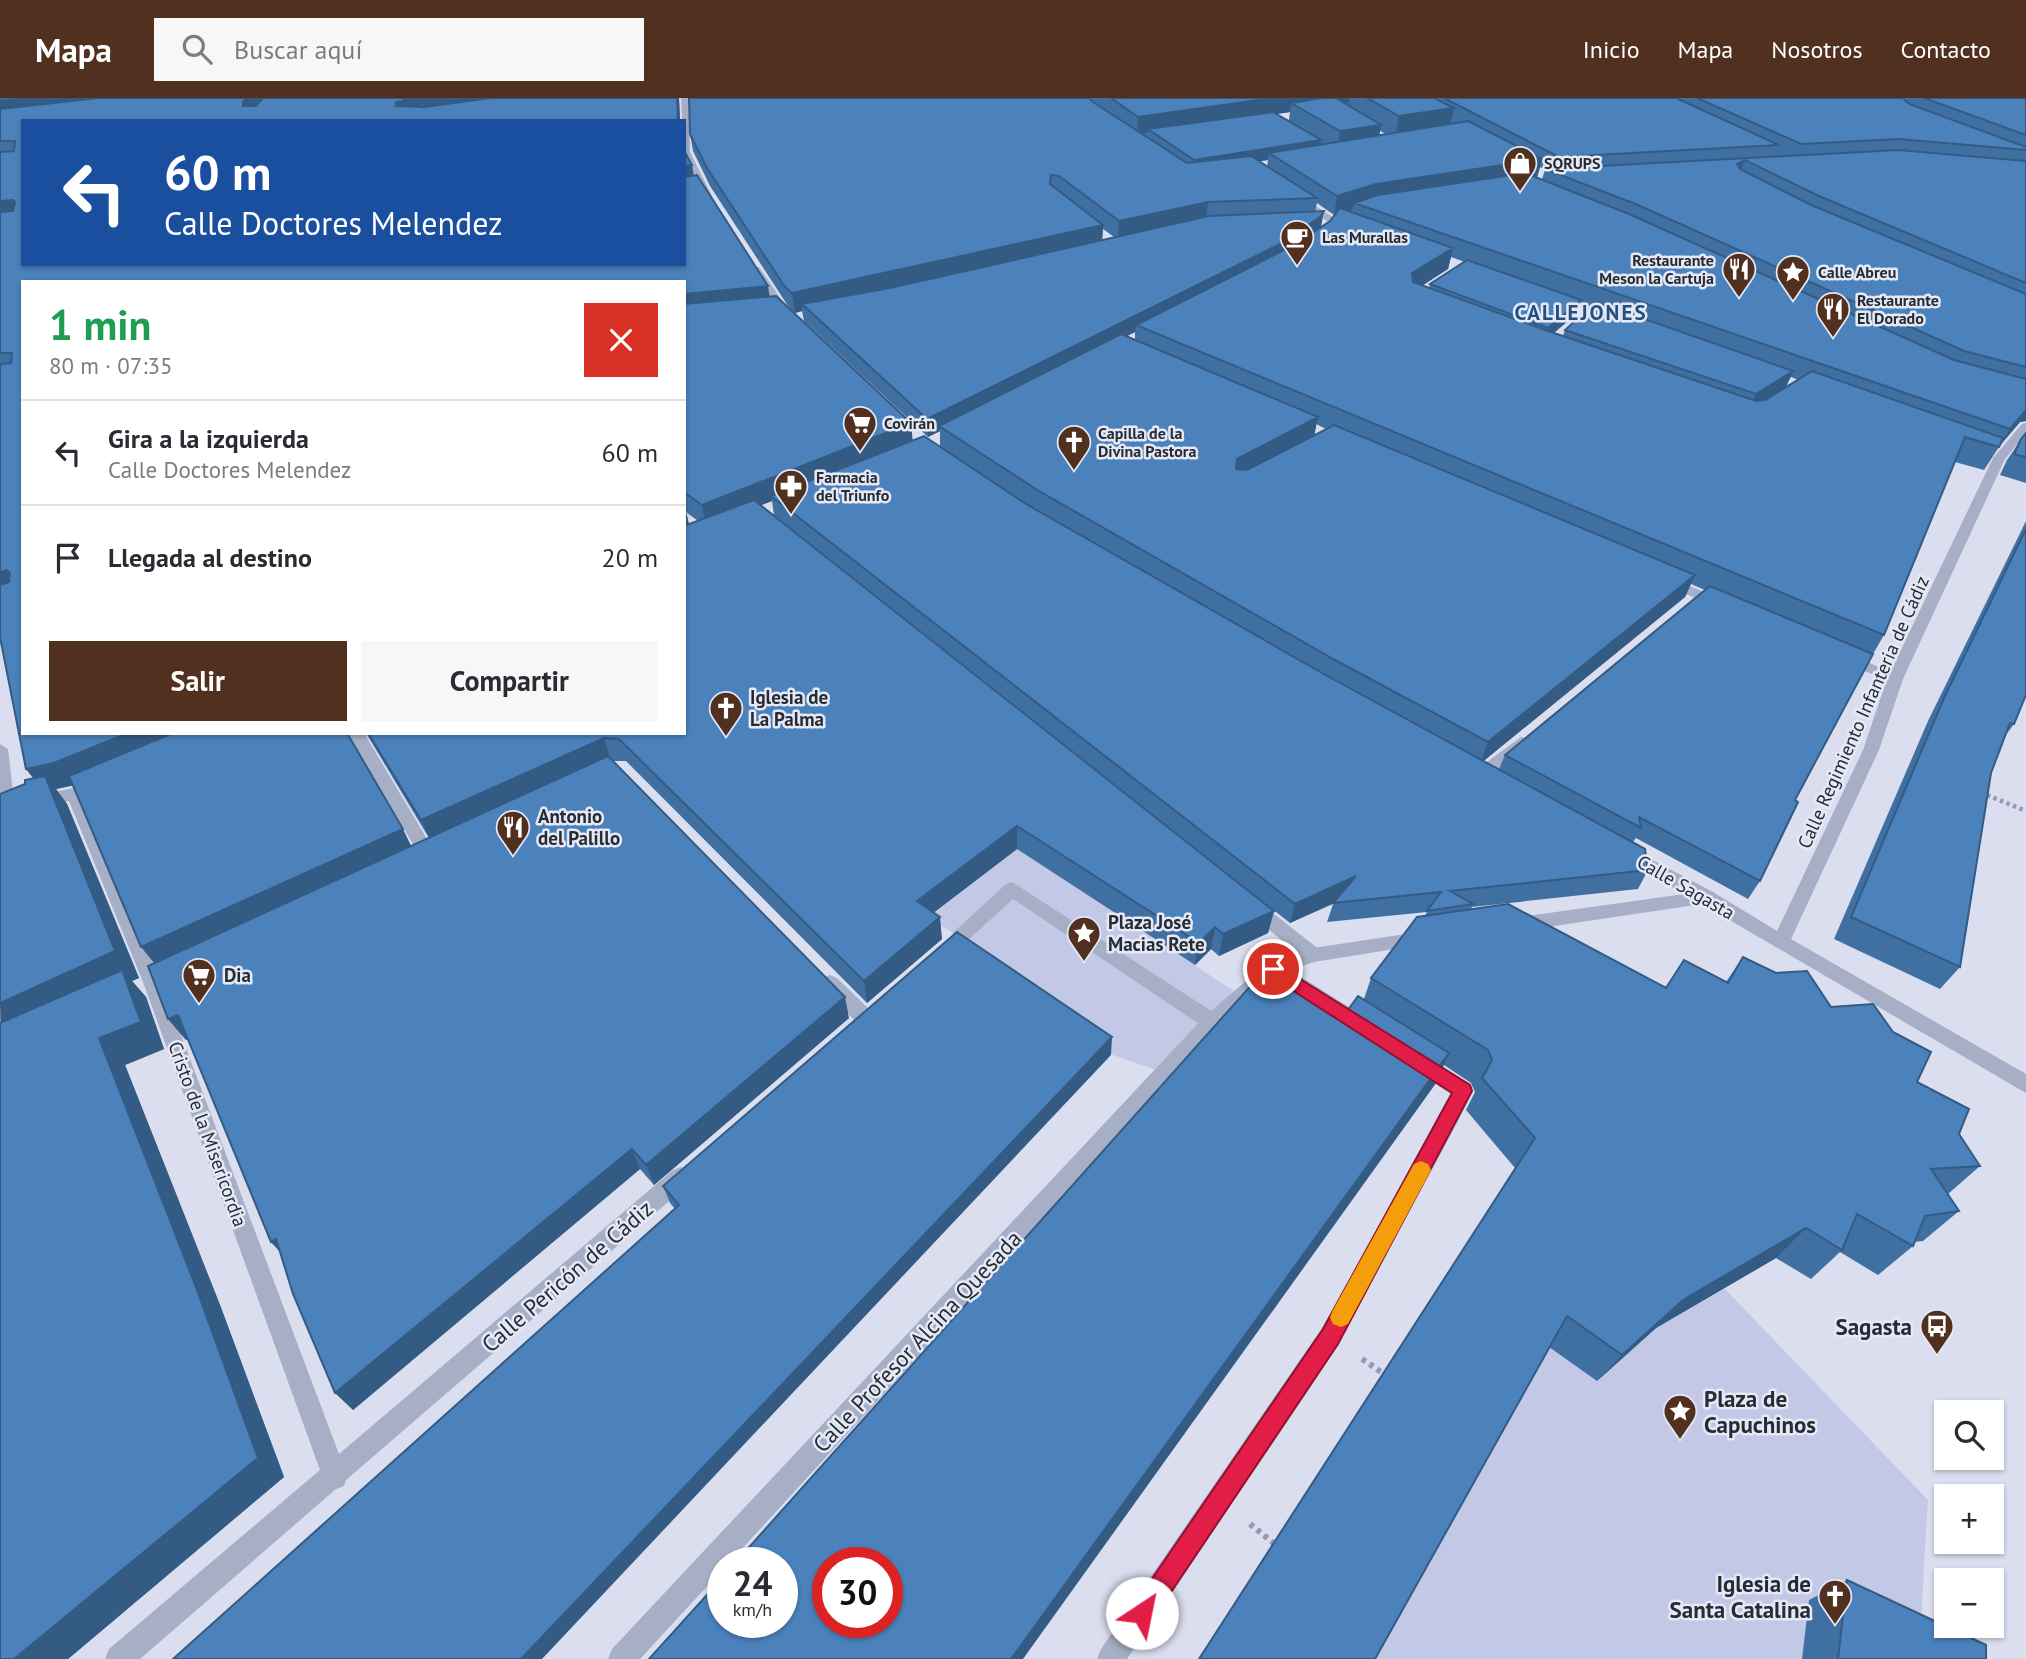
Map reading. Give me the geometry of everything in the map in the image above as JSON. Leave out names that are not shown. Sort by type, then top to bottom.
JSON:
[{"type":"street","points":[[685,98],[685,119]]},
{"type":"street","points":[[686,156],[699,188],[718,209]]},
{"type":"street","points":[[1286,191],[1330,225]]},
{"type":"street","points":[[1330,225],[1353,214]]},
{"type":"street","points":[[1309,222],[1359,230]]},
{"type":"street","points":[[747,254],[793,317],[770,311]]},
{"type":"street","name":"Calle Regimiento Infanteria de Cádiz","points":[[1781,942],[1871,750],[1895,679],[1993,456],[2026,427]]},
{"type":"street","points":[[1649,573],[1695,600],[1736,611]]},
{"type":"street","points":[[1834,653],[1895,679]]},
{"type":"street","points":[[1482,774],[1534,731]]},
{"type":"street","points":[[357,735],[427,854]]},
{"type":"street","points":[[0,749],[4,808]]},
{"type":"street","name":"Cristo de la Misericordia","points":[[4,808],[80,791],[335,1477]]},
{"type":"street","name":"Calle Sagasta","points":[[1612,845],[1707,897],[2026,1084]]},
{"type":"street","points":[[939,955],[1012,889],[1212,1022]]},
{"type":"street","points":[[1237,894],[1312,955]]},
{"type":"street","points":[[1503,927],[1707,897]]},
{"type":"street","points":[[1273,969],[1312,955],[1435,937]]},
{"type":"street","points":[[1111,1659],[1330,1336],[1463,1091],[1273,969]]},
{"type":"street","name":"Calle Profesor Alcina Quesada","points":[[622,1659],[1212,1022],[1273,969]]},
{"type":"street","points":[[817,970],[865,1018]]},
{"type":"street","points":[[844,1036],[886,1000]]},
{"type":"street","name":"Calle Pericón de Cádiz","points":[[119,1659],[335,1477],[698,1162]]},
{"type":"path","points":[[1978,792],[2026,811]]},
{"type":"path","points":[[1330,1336],[1395,1382]]},
{"type":"path","points":[[1220,1499],[1280,1549]]},
{"type":"shaded area","name":"Plaza José Macias Rete","points":[[1021,846],[1047,868],[1255,1005],[1165,1073],[1110,1054],[960,937],[928,918]]},
{"type":"shaded area","name":"Plaza de Capuchinos","points":[[1721,1285],[1928,1500],[1919,1652],[1802,1659],[1367,1659],[1545,1344],[1597,1381],[1656,1328],[1724,1289]]},
{"type":"building","points":[[98,98],[247,98],[243,106],[256,106],[263,98],[406,98],[396,102],[396,106],[424,107],[491,98],[677,98],[678,119],[21,119],[21,266],[686,266],[686,177],[697,175],[768,286],[686,294],[686,280],[21,280],[21,735],[123,735],[54,763],[26,769],[0,637],[0,585],[9,582],[10,573],[7,570],[0,572],[0,364],[11,363],[12,353],[0,353],[0,212],[13,211],[15,202],[0,201],[0,152],[14,151],[15,141],[0,141],[0,109]]},
{"type":"building","points":[[689,98],[1089,98],[1187,163],[1251,156],[1317,198],[1208,202],[1119,221],[1059,176],[1051,175],[1050,184],[1103,225],[792,293],[785,287],[707,168],[690,134]]},
{"type":"building","points":[[1111,98],[1273,98],[1138,117]]},
{"type":"building","points":[[1336,98],[1381,125],[1340,131],[1291,103]]},
{"type":"building","points":[[1367,98],[1434,98],[1454,108],[1399,116]]},
{"type":"building","points":[[1444,98],[1676,98],[1779,145],[1559,157]]},
{"type":"building","points":[[1697,98],[1903,98],[1909,104],[2026,147],[2026,150],[1899,139],[1801,144]]},
{"type":"building","points":[[1924,98],[2026,99],[2026,135]]},
{"type":"building","points":[[1273,112],[1321,140],[1194,160],[1148,129]]},
{"type":"building","points":[[1468,121],[1542,159],[1376,184],[1337,196],[1269,153]]},
{"type":"building","points":[[1898,150],[2026,161],[2026,283],[1819,196],[1745,160],[1737,164],[1740,169],[1811,205],[2026,294],[2026,367],[1964,351],[1638,205],[1545,169]]},
{"type":"building","points":[[686,154],[692,165],[686,166]]},
{"type":"building","points":[[1525,173],[1629,214],[1954,360],[2026,379],[2026,410],[2010,429],[1354,203],[1378,195]]},
{"type":"building","points":[[1340,208],[1453,248],[1412,273],[1413,282],[1548,331],[1756,401],[1765,400],[1812,371],[2003,438],[1999,447],[1965,437],[1884,635],[1136,325],[1294,245],[1330,221]]},
{"type":"building","points":[[1324,211],[1320,217],[1284,242],[927,419],[802,304],[890,288],[1209,216]]},
{"type":"building","points":[[1467,260],[1581,300],[1548,328],[1430,284]]},
{"type":"building","points":[[776,296],[911,423],[702,505],[686,493],[686,304]]},
{"type":"building","points":[[1596,302],[1793,371],[1756,394],[1565,330]]},
{"type":"building","points":[[1121,334],[1318,417],[1237,459],[1236,469],[1247,470],[1334,425],[1695,575],[1488,742],[1335,660],[1039,491],[939,426]]},
{"type":"building","points":[[2026,433],[2026,457],[2014,454],[2021,439]]},
{"type":"building","points":[[924,436],[1026,504],[1322,673],[1645,849],[1648,870],[1450,891],[1473,904],[1427,911],[1441,892],[1333,903],[1356,876],[1295,904],[771,496]]},
{"type":"building","points":[[754,500],[1274,911],[1223,934],[1215,927],[1199,943],[1017,826],[917,901],[940,917],[864,981],[619,739],[604,738],[421,820],[369,735],[686,735],[686,525]]},
{"type":"building","points":[[2026,529],[2026,695],[2014,724],[2010,723],[1991,773],[1960,967],[1851,917],[1944,698]]},
{"type":"building","points":[[1710,586],[1873,654],[1795,800],[1798,802],[1760,881],[1639,817],[1641,828],[1505,755]]},
{"type":"building","points":[[168,735],[348,735],[403,829],[141,947],[69,776]]},
{"type":"building","points":[[608,756],[845,997],[646,1165],[632,1149],[335,1393],[293,1294],[276,1239],[271,1242],[178,1015],[168,1019],[148,966]]},
{"type":"building","points":[[45,776],[115,951],[0,1003],[0,794],[25,784],[25,780]]},
{"type":"building","points":[[1508,904],[1666,988],[1684,960],[1728,983],[1743,957],[1776,973],[1807,971],[1831,1007],[1873,1004],[1893,1032],[1931,1052],[1917,1082],[1969,1109],[1959,1134],[1980,1166],[1931,1169],[1959,1211],[1925,1216],[1913,1246],[1857,1214],[1842,1250],[1806,1228],[1683,1300],[1622,1355],[1567,1316],[1375,1659],[1199,1659],[1535,1138],[1482,1078],[1492,1060],[1488,1050],[1371,978],[1417,917]]},
{"type":"building","points":[[957,932],[1112,1037],[521,1659],[173,1659],[679,1205],[663,1186]]},
{"type":"building","points":[[122,970],[141,1022],[99,1038],[194,1282],[258,1458],[14,1659],[0,1659],[0,1023]]},
{"type":"building","points":[[1263,972],[1342,1018],[1358,996],[1449,1053],[1011,1659],[649,1659],[707,1595],[707,1638],[798,1638],[798,1547],[749,1547]]},
{"type":"building","points":[[1847,1580],[1934,1621],[1934,1638],[1971,1638],[1986,1645],[1986,1659],[1838,1659]]},
{"type":"slow traffic","points":[[1341,1317],[1421,1170]]},
{"type":"place","name":"SQRUPS","points":[[1520,193]]},
{"type":"place","name":"Las Murallas","points":[[1297,267]]},
{"type":"place","name":"Restaurante Meson la Cartuja","points":[[1739,299]]},
{"type":"place","name":"Calle Abreu","points":[[1793,302]]},
{"type":"place","name":"Restaurante El Dorado","points":[[1833,339]]},
{"type":"place","name":"Covirán","points":[[860,453]]},
{"type":"place","name":"Capilla de la Divina Pastora","points":[[1074,472]]},
{"type":"place","name":"Farmacia del Triunfo","points":[[791,516]]},
{"type":"place","name":"Iglesia de La Palma","points":[[726,738]]},
{"type":"place","name":"Antonio del Palillo","points":[[513,857]]},
{"type":"place","name":"Plaza José Macias Rete","points":[[1084,963]]},
{"type":"place","name":"Dia","points":[[199,1005]]},
{"type":"place","name":"Sagasta","points":[[1937,1356]]},
{"type":"place","name":"Plaza de Capuchinos","points":[[1680,1441]]},
{"type":"place","name":"Iglesia de Santa Catalina","points":[[1835,1626]]},
{"type":"district","name":"CALLEJONES","points":[[1581,312]]},
{"type":"route","points":[[1142,1613],[1330,1336],[1463,1091],[1273,969]]}]
